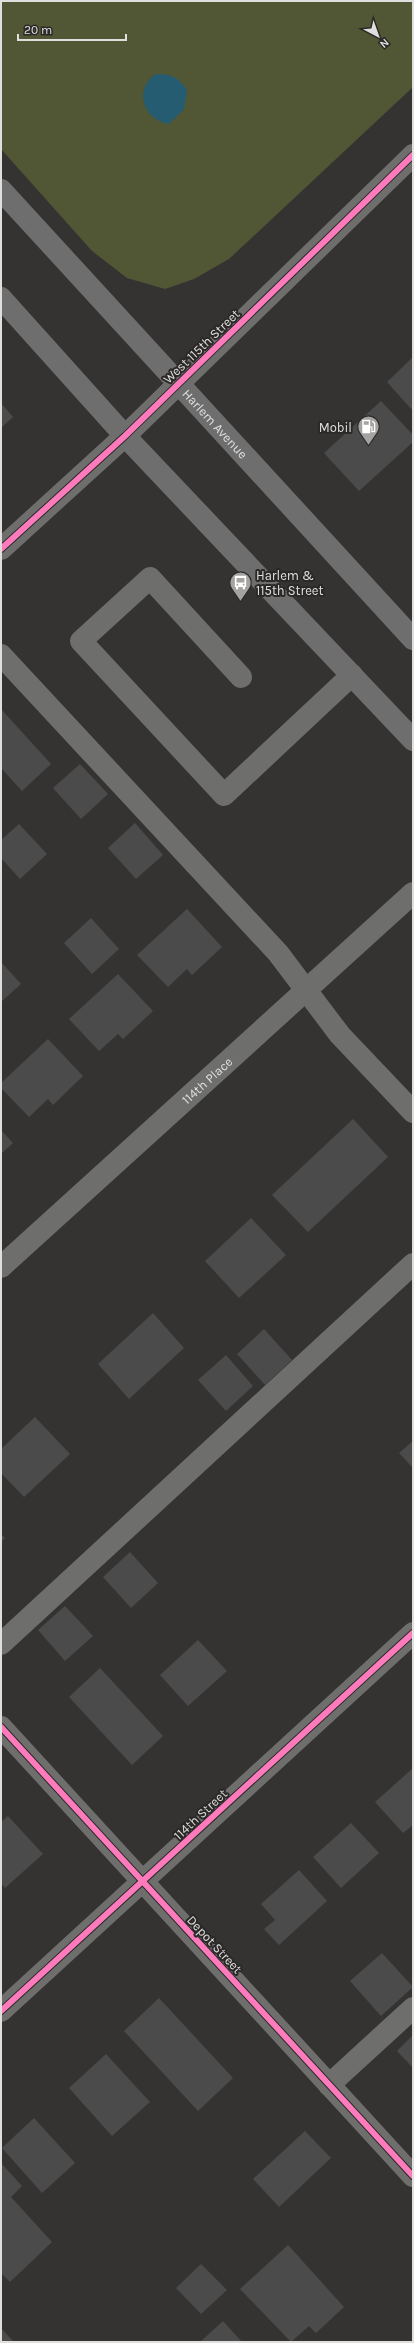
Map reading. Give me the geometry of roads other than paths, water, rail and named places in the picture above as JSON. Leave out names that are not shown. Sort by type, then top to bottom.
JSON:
[{"type":"main road","name":"Harlem Avenue","points":[[1,190],[178,385],[413,639]]},
{"type":"main road","points":[[1,298],[126,436],[413,740]]},
{"type":"street","name":"West 115th Street","points":[[1,549],[126,436],[413,155]]},
{"type":"street","points":[[241,677],[150,578],[81,641],[224,795],[352,675]]},
{"type":"street","points":[[1,655],[273,947],[307,988],[340,1035],[413,1112]]},
{"type":"street","name":"114th Place","points":[[1,1268],[413,893]]},
{"type":"street","points":[[1,1644],[413,1264]]},
{"type":"street","name":"114th Street","points":[[1,2011],[413,1634]]},
{"type":"street","name":"Depot Street","points":[[1,1727],[413,2176]]},
{"type":"street","points":[[329,2085],[413,2008]]},
{"type":"water","points":[[156,74],[174,77],[187,90],[184,109],[169,124],[153,117],[147,110],[144,103],[143,95],[145,88],[149,80]]},
{"type":"place","name":"Mobil","points":[[368,446]]},
{"type":"place","name":"Harlem & 115th Street","points":[[240,602]]}]
